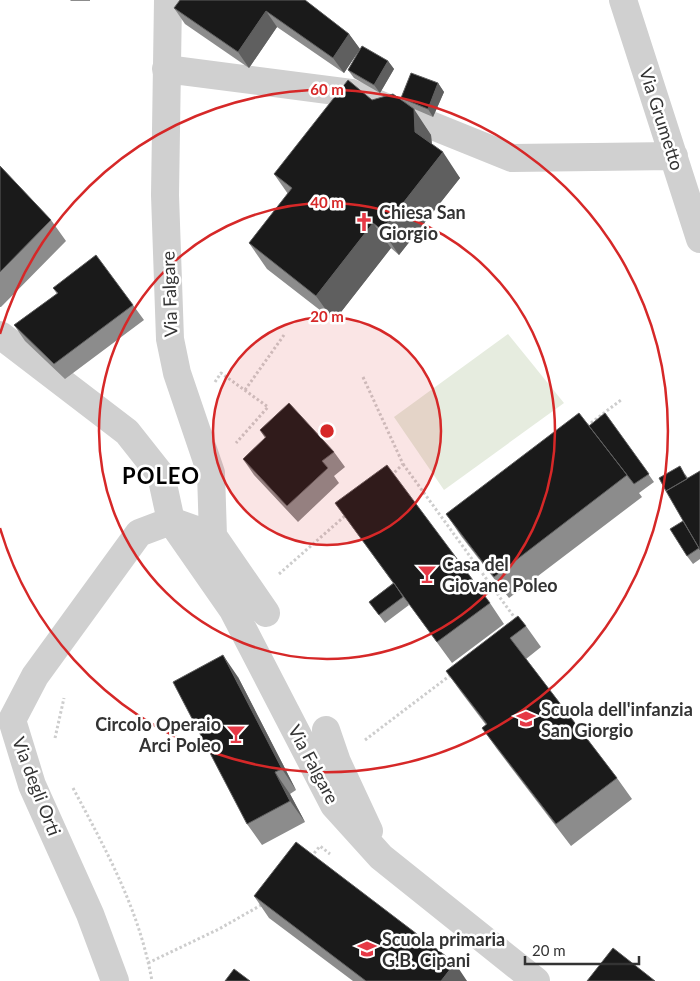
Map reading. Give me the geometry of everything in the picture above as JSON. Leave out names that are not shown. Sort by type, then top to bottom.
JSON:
[{"type":"street","name":"Via Falgare","points":[[168,0],[164,195],[170,339],[177,373],[211,473],[213,536]]},
{"type":"street","name":"Via Grumetto","points":[[623,0],[700,239]]},
{"type":"street","points":[[166,69],[351,93],[512,158],[674,156]]},
{"type":"street","name":"Via Falgare","points":[[0,335],[127,432],[161,475],[170,521],[233,610],[334,805],[381,858],[536,981]]},
{"type":"street","points":[[170,521],[213,536],[260,604]]},
{"type":"street","name":"Via degli Orti","points":[[115,981],[90,914],[32,785],[12,720],[35,676],[140,533],[170,521]]},
{"type":"street","points":[[326,730],[336,762],[381,858]]},
{"type":"path","points":[[245,390],[284,335]]},
{"type":"path","points":[[191,414],[221,373],[268,407],[211,473]]},
{"type":"path","points":[[363,377],[403,464],[518,623]]},
{"type":"path","points":[[582,429],[622,400]]},
{"type":"path","points":[[389,477],[403,464]]},
{"type":"path","points":[[260,604],[354,508]]},
{"type":"path","points":[[450,528],[458,522]]},
{"type":"path","points":[[336,762],[455,672]]},
{"type":"path","points":[[56,743],[55,736],[66,689]]},
{"type":"path","points":[[70,783],[120,877],[152,981]]},
{"type":"path","points":[[308,860],[320,846],[331,855],[363,836]]},
{"type":"path","points":[[148,963],[219,930],[271,900]]},
{"type":"shaded area","points":[[508,334],[564,403],[444,490],[394,417]]},
{"type":"building","points":[[180,0],[305,0],[349,34],[333,58],[266,11],[238,52],[174,8]]},
{"type":"building","points":[[362,46],[388,61],[374,85],[348,70]]},
{"type":"building","points":[[411,73],[438,83],[428,109],[401,98]]},
{"type":"building","name":"Chiesa San Giorgio","points":[[348,80],[372,100],[393,94],[414,109],[415,132],[443,152],[382,230],[373,223],[316,296],[249,243],[292,188],[274,174]]},
{"type":"building","points":[[0,166],[51,220],[0,272]]},
{"type":"building","points":[[96,255],[133,305],[54,364],[14,325],[58,293],[53,288]]},
{"type":"building","points":[[289,403],[334,452],[322,461],[328,468],[287,506],[243,459],[266,437],[260,430]]},
{"type":"building","points":[[579,413],[627,475],[494,577],[446,514]]},
{"type":"building","points":[[605,413],[649,474],[634,484],[589,426]]},
{"type":"building","points":[[387,465],[490,603],[437,642],[335,503]]},
{"type":"building","points":[[680,466],[687,479],[666,491],[659,478]]},
{"type":"building","points":[[700,471],[700,550],[666,491]]},
{"type":"building","points":[[683,521],[699,548],[687,556],[670,529]]},
{"type":"building","points":[[394,583],[403,597],[379,615],[369,602]]},
{"type":"building","name":"Scuola dell'infanzia San Giorgio","points":[[518,616],[526,626],[510,638],[617,778],[556,824],[482,728],[487,724],[446,671]]},
{"type":"building","name":"Circolo Operaio Arci Poleo","points":[[223,655],[282,769],[275,772],[290,801],[247,824],[173,682]]},
{"type":"building","name":"Scuola primaria G.B. Cipani","points":[[296,842],[455,963],[441,981],[366,981],[254,896]]},
{"type":"building","points":[[613,948],[655,981],[587,981]]},
{"type":"building","points":[[234,969],[250,981],[225,981]]},
{"type":"place","name":"Chiesa San Giorgio","points":[[364,222]]},
{"type":"place","name":"Casa del Giovane Poleo","points":[[427,574]]},
{"type":"place","name":"Scuola dell'infanzia San Giorgio","points":[[526,719]]},
{"type":"place","name":"Circolo Operaio Arci Poleo","points":[[236,734]]},
{"type":"place","name":"Scuola primaria G.B. Cipani","points":[[367,949]]},
{"type":"district","name":"POLEO","points":[[161,475]]}]
